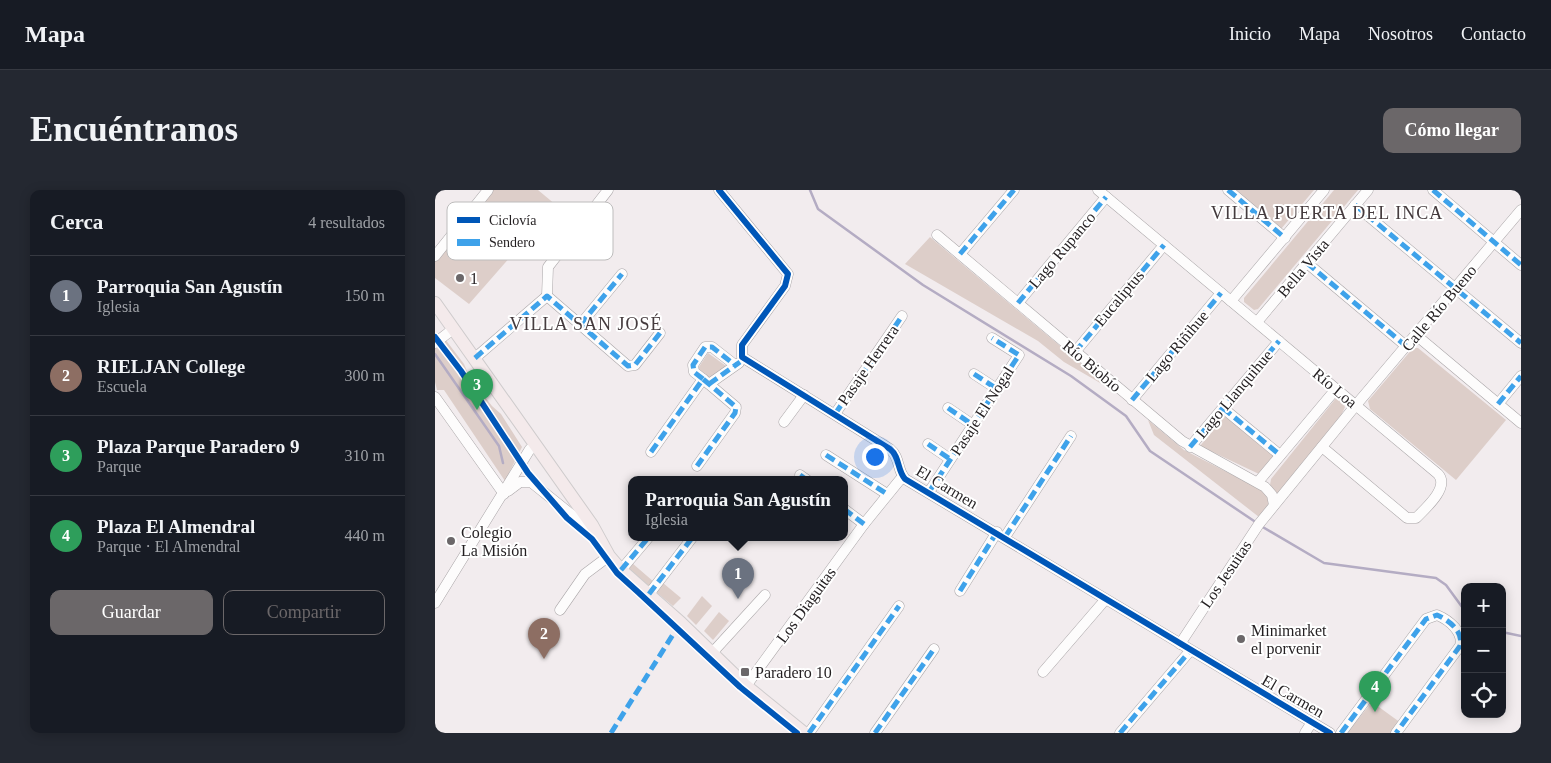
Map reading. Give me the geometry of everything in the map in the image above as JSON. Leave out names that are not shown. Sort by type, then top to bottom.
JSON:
[{"type":"main road","points":[[435,303],[475,358],[535,450],[558,491],[601,542]]},
{"type":"main road","points":[[435,310],[449,330],[448,333]]},
{"type":"main road","points":[[435,317],[592,525],[609,556],[621,570],[746,686],[804,733]]},
{"type":"street","points":[[478,202],[488,190]]},
{"type":"street","points":[[599,202],[608,190]]},
{"type":"street","points":[[651,452],[706,381],[745,359],[741,354],[742,345],[785,286],[788,274],[786,269],[719,190]]},
{"type":"street","points":[[960,254],[1014,190]]},
{"type":"street","name":"Río Loa","points":[[1098,190],[1440,476],[1442,486],[1416,518],[1407,518],[1322,447]]},
{"type":"street","points":[[1229,190],[1285,238]]},
{"type":"street","points":[[1231,301],[1324,190]]},
{"type":"street","name":"Bella Vista","points":[[1257,322],[1368,190]]},
{"type":"street","points":[[1433,190],[1521,265]]},
{"type":"street","name":"Lago Rupanco","points":[[1018,303],[1107,197]]},
{"type":"street","points":[[1355,205],[1521,343]]},
{"type":"street","name":"Calle Río Bueno","points":[[1322,447],[1521,210]]},
{"type":"street","name":"Río Biobío","points":[[937,235],[1190,447],[1258,482]]},
{"type":"street","points":[[435,256],[447,241]]},
{"type":"street","name":"Eucaliptus","points":[[1075,352],[1164,245]]},
{"type":"street","points":[[475,358],[547,296],[549,267],[554,260]]},
{"type":"street","points":[[1307,263],[1406,346]]},
{"type":"street","points":[[580,325],[622,274]]},
{"type":"street","name":"Lago Riñihue","points":[[1133,400],[1221,293]]},
{"type":"street","points":[[547,296],[628,366],[635,365],[660,333]]},
{"type":"street","name":"Pasaje Herrera","points":[[835,414],[902,316]]},
{"type":"street","points":[[435,343],[448,333]]},
{"type":"street","points":[[1415,335],[1521,423]]},
{"type":"street","name":"Pasaje El Nogal","points":[[929,492],[1019,355],[992,338]]},
{"type":"street","name":"Lago Llanquihue","points":[[1190,447],[1279,340]]},
{"type":"street","points":[[697,466],[735,413],[736,406],[693,368],[705,347],[715,349],[735,365]]},
{"type":"street","name":"El Carmen","points":[[745,359],[893,451],[903,476],[1001,534],[1105,600],[1330,733]]},
{"type":"street","points":[[974,374],[997,389]]},
{"type":"street","points":[[1498,404],[1521,376]]},
{"type":"street","points":[[1274,505],[1272,494],[1258,482],[1336,389]]},
{"type":"street","points":[[785,422],[805,395]]},
{"type":"street","points":[[435,397],[504,494]]},
{"type":"street","points":[[948,408],[973,425]]},
{"type":"street","points":[[1223,408],[1280,455]]},
{"type":"street","points":[[960,591],[1071,436]]},
{"type":"street","points":[[928,444],[950,459]]},
{"type":"street","name":"Los Jesuitas","points":[[1180,644],[1257,528],[1322,447]]},
{"type":"street","points":[[435,603],[504,494],[535,450]]},
{"type":"street","points":[[826,455],[887,494]]},
{"type":"street","name":"Los Diaguitas","points":[[746,686],[864,524],[903,476]]},
{"type":"street","points":[[504,494],[521,482],[531,482],[587,527]]},
{"type":"street","points":[[848,512],[864,524]]},
{"type":"street","points":[[621,570],[645,541]]},
{"type":"street","points":[[649,594],[690,541]]},
{"type":"street","points":[[560,610],[585,574],[609,556]]},
{"type":"street","points":[[712,653],[765,595]]},
{"type":"street","points":[[1043,672],[1105,600]]},
{"type":"street","points":[[809,733],[899,606]]},
{"type":"street","points":[[1341,733],[1425,619],[1437,615],[1457,629],[1461,638],[1459,646],[1396,733]]},
{"type":"street","points":[[875,733],[935,649]]},
{"type":"street","points":[[1120,733],[1190,651]]},
{"type":"street","points":[[1305,733],[1311,722]]},
{"type":"shaded area","points":[[485,190],[538,190],[552,202],[475,202]]},
{"type":"shaded area","points":[[1236,190],[1314,190],[1281,229]]},
{"type":"shaded area","points":[[1334,190],[1358,190],[1258,309],[1254,310],[1244,302],[1244,298]]},
{"type":"shaded area","points":[[447,236],[447,260],[508,260],[469,304],[435,278],[435,251]]},
{"type":"shaded area","points":[[930,237],[1114,391],[1064,362],[1038,341],[905,264]]},
{"type":"shaded area","points":[[445,339],[464,364],[470,378],[492,406],[501,414],[522,447],[505,481],[444,390],[437,390],[435,382],[435,347]]},
{"type":"shaded area","points":[[1413,348],[1418,348],[1506,420],[1456,480],[1370,409],[1368,401]]},
{"type":"shaded area","points":[[708,353],[726,366],[709,379],[697,370]]},
{"type":"shaded area","points":[[1337,397],[1345,407],[1340,418],[1278,495],[1270,485],[1271,479]]},
{"type":"shaded area","points":[[1226,415],[1277,456],[1259,474],[1200,446]]},
{"type":"shaded area","points":[[1148,420],[1184,450],[1267,494],[1269,503],[1259,517],[1154,435]]},
{"type":"shaded area","points":[[632,563],[654,582],[657,578],[681,598],[673,606],[627,568]]},
{"type":"shaded area","points":[[702,596],[712,606],[696,625],[687,616]]},
{"type":"shaded area","points":[[719,612],[729,621],[713,640],[704,631]]},
{"type":"shaded area","points":[[1372,702],[1401,723],[1393,733],[1347,733]]},
{"type":"waterway","points":[[810,190],[818,209],[923,285],[1071,376],[1126,416],[1150,451],[1257,523]]},
{"type":"waterway","points":[[435,354],[499,446],[503,463]]},
{"type":"waterway","points":[[1261,526],[1324,563],[1436,578],[1446,585],[1461,606]]},
{"type":"waterway","points":[[1506,633],[1521,636]]},
{"type":"marked path","points":[[960,254],[1014,190]]},
{"type":"marked path","points":[[1228,190],[1285,238]]},
{"type":"marked path","points":[[1433,190],[1521,265]]},
{"type":"marked path","points":[[1018,303],[1106,197]]},
{"type":"marked path","points":[[1355,205],[1521,343]]},
{"type":"marked path","points":[[1075,352],[1164,245]]},
{"type":"marked path","points":[[1307,263],[1406,346]]},
{"type":"marked path","points":[[580,325],[622,274]]},
{"type":"marked path","points":[[1132,400],[1221,293]]},
{"type":"marked path","points":[[475,358],[547,296],[628,366],[635,365],[660,333]]},
{"type":"marked path","points":[[835,414],[902,316]]},
{"type":"marked path","points":[[929,492],[1019,355],[992,338]]},
{"type":"marked path","points":[[1190,447],[1279,341]]},
{"type":"marked path","points":[[703,379],[694,372],[693,365],[705,347],[712,347],[735,365]]},
{"type":"marked path","points":[[709,384],[740,362]]},
{"type":"marked path","points":[[974,374],[997,389]]},
{"type":"marked path","points":[[1498,404],[1521,376]]},
{"type":"marked path","points":[[651,452],[703,379],[736,407],[735,413],[697,466]]},
{"type":"marked path","points":[[948,408],[973,425]]},
{"type":"marked path","points":[[1223,408],[1280,455]]},
{"type":"marked path","points":[[1005,537],[1071,436]]},
{"type":"marked path","points":[[928,444],[950,459]]},
{"type":"marked path","points":[[826,455],[887,494]]},
{"type":"marked path","points":[[848,512],[864,524]]},
{"type":"marked path","points":[[960,591],[997,532]]},
{"type":"marked path","points":[[621,570],[645,541]]},
{"type":"marked path","points":[[649,594],[690,541]]},
{"type":"marked path","points":[[809,733],[899,606]]},
{"type":"marked path","points":[[1341,733],[1426,619],[1437,615],[1451,623],[1458,631],[1461,641],[1460,646],[1396,733]]},
{"type":"marked path","points":[[611,733],[679,625]]},
{"type":"marked path","points":[[875,733],[934,649]]},
{"type":"marked path","points":[[1120,733],[1190,651]]},
{"type":"cycle path","points":[[719,190],[788,274],[785,286],[742,345],[742,357],[890,449],[905,479],[1330,733]]},
{"type":"cycle path","points":[[435,337],[461,371],[528,473],[567,518],[592,539],[617,573],[740,687],[797,733]]},
{"type":"place","name":"1","points":[[460,278]]},
{"type":"place","name":"Plaza Parque Paradero 9","points":[[477,410]]},
{"type":"place","name":"Colegio La Misión","points":[[451,541]]},
{"type":"place","name":"Parroquia San Agustín","points":[[738,599]]},
{"type":"place","name":"Minimarket el porvenir","points":[[1241,639]]},
{"type":"place","name":"RIELJAN College","points":[[544,659]]},
{"type":"place","name":"Paradero 10","points":[[745,672]]},
{"type":"place","name":"Plaza El Almendral","points":[[1375,712]]},
{"type":"district","name":"VILLA PUERTA DEL INCA","points":[[1327,213]]},
{"type":"district","name":"VILLA SAN JOSÉ","points":[[586,324]]}]
